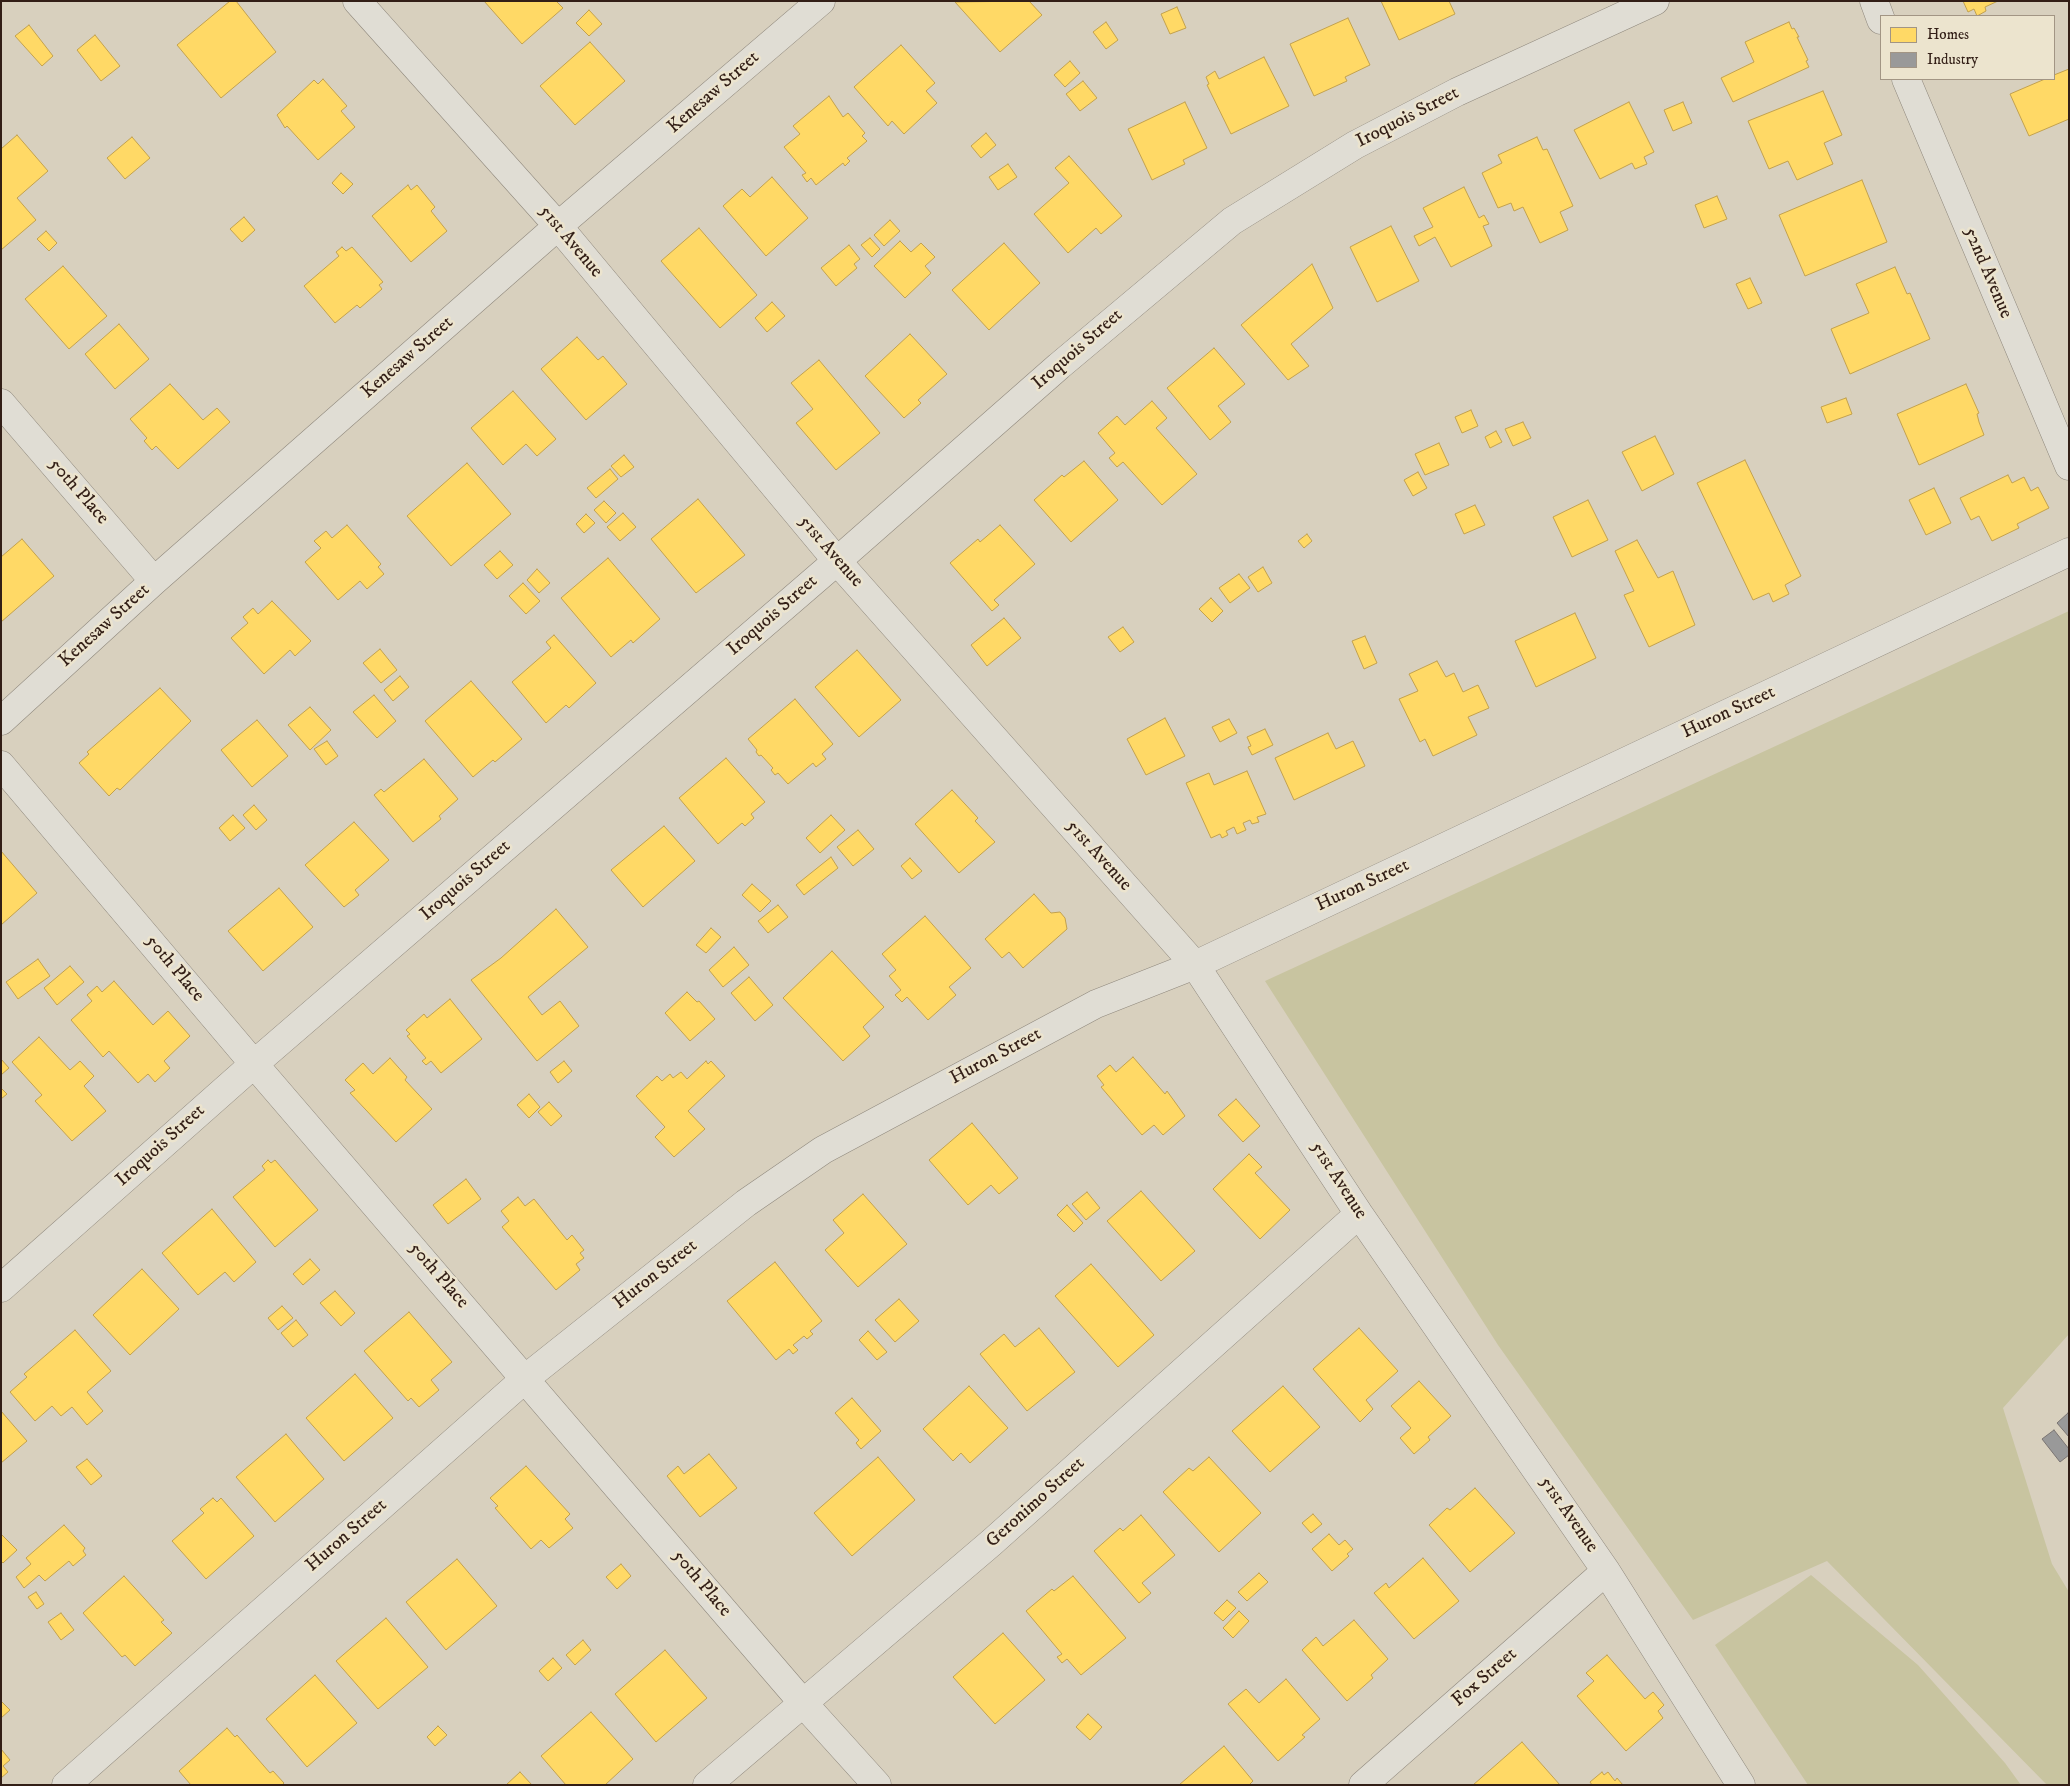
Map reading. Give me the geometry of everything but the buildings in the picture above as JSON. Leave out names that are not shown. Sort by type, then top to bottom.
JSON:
[{"type":"street","name":"51st Avenue","points":[[357,1],[558,226],[837,561],[1195,965],[1360,1214],[1606,1571],[1741,1785]]},
{"type":"street","name":"Kenesaw Street","points":[[1,721],[154,581],[558,226],[821,1]]},
{"type":"street","name":"Iroquois Street","points":[[1,1288],[254,1064],[837,561],[1059,366],[1232,221],[1355,145],[1457,92],[1655,1]]},
{"type":"street","points":[[1874,1],[1880,17]]},
{"type":"street","name":"52nd Avenue","points":[[1906,80],[2069,466]]},
{"type":"street","name":"50th Place","points":[[1,403],[154,581]]},
{"type":"street","name":"Huron Street","points":[[66,1785],[526,1378],[746,1203],[823,1150],[1096,1004],[1195,965],[2069,552]]},
{"type":"street","name":"50th Place","points":[[1,765],[254,1064],[526,1378],[802,1702],[877,1785]]},
{"type":"street","name":"Geronimo Street","points":[[707,1785],[802,1702],[991,1544],[1360,1214]]},
{"type":"street","name":"Fox Street","points":[[1363,1785],[1606,1571]]},
{"type":"shaded area","points":[[2069,611],[2069,1334],[2003,1408],[2052,1564],[2069,1592],[2069,1785],[2047,1785],[1827,1561],[1693,1620],[1498,1345],[1265,981]]},
{"type":"shaded area","points":[[1811,1575],[1918,1665],[2005,1763],[2021,1785],[1808,1785],[1715,1645]]}]
